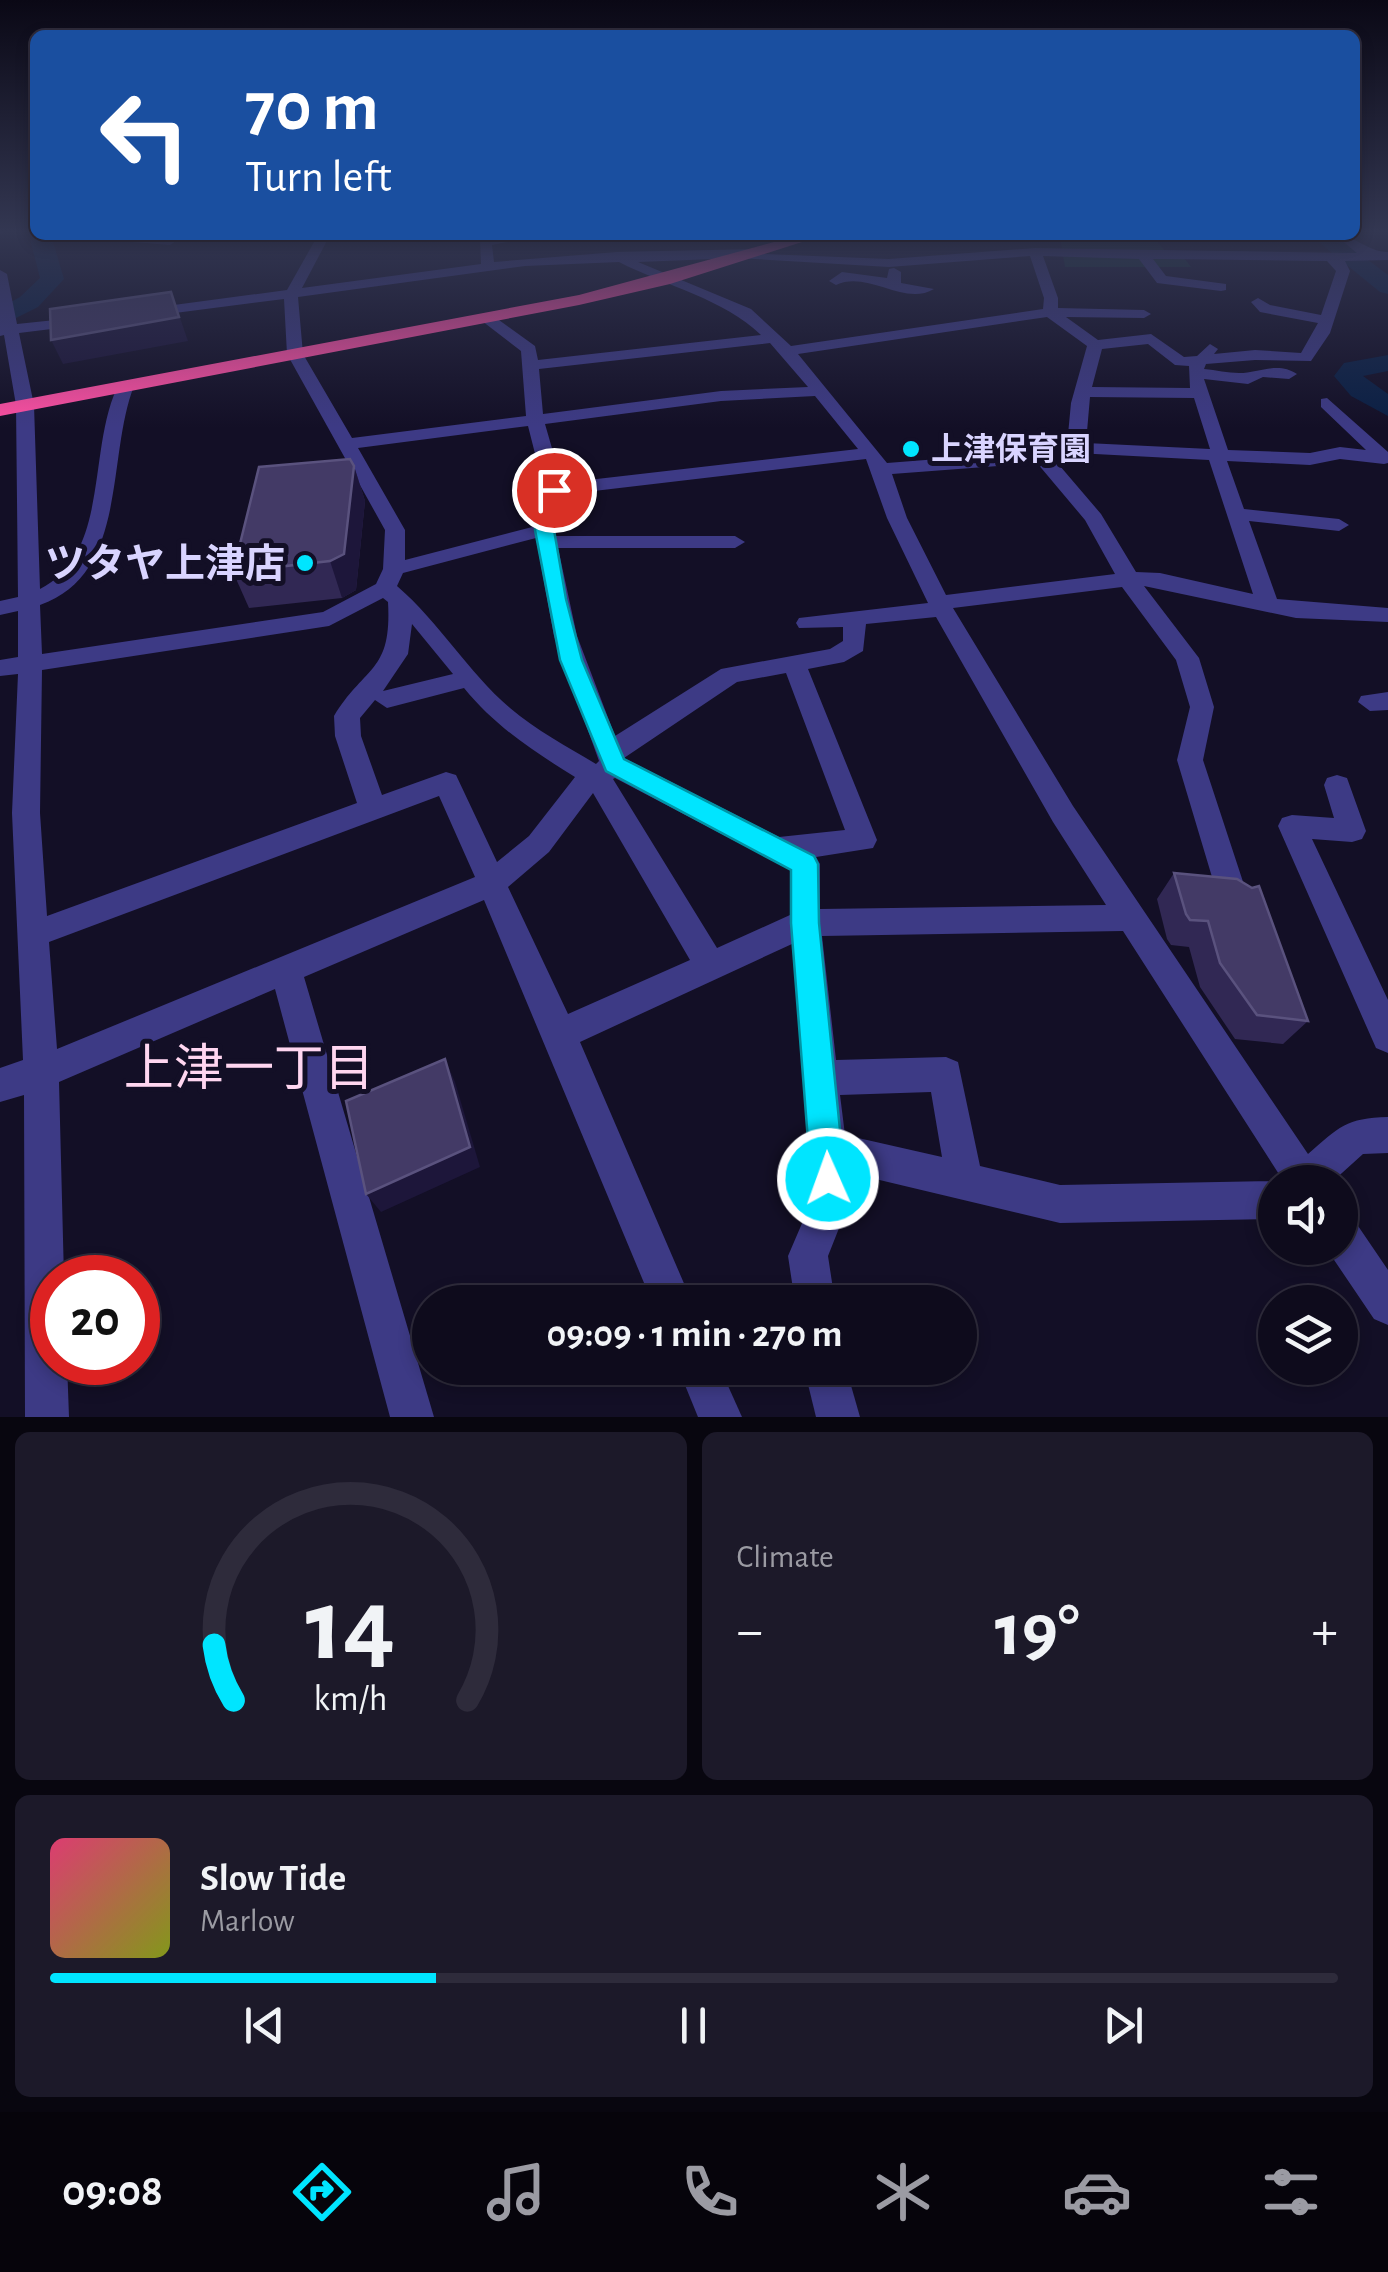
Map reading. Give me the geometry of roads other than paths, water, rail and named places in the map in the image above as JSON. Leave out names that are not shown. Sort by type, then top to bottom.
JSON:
[{"type":"highway","points":[[13,407],[589,296]]},
{"type":"street","points":[[3,296],[29,601],[30,663],[13,817],[32,934],[41,1072],[47,1417]]},
{"type":"street","points":[[120,316],[282,296]]},
{"type":"street","points":[[291,296],[296,354],[395,530],[393,585],[402,629],[389,674],[347,716],[348,736],[374,809]]},
{"type":"street","points":[[705,296],[746,312],[781,344],[876,461],[897,518],[941,606],[1063,814],[1294,1165]]},
{"type":"street","points":[[1050,296],[1050,312]]},
{"type":"street","points":[[1050,312],[1095,345],[1151,339],[1181,362],[1255,355],[1305,358],[1322,333],[1334,296]]},
{"type":"street","points":[[1258,302],[1265,309],[1325,320]]},
{"type":"street","points":[[531,365],[642,356],[674,348],[781,344],[1050,312],[1144,314]]},
{"type":"street","points":[[487,318],[529,349],[535,419],[554,490]]},
{"type":"street","points":[[7,330],[100,319]]},
{"type":"street","points":[[1076,448],[1080,403],[1095,345]]},
{"type":"street","points":[[1203,360],[1248,379],[1260,372],[1291,374]]},
{"type":"street","points":[[1203,360],[1202,392],[1215,422],[1218,462],[1268,606]]},
{"type":"street","points":[[0,608],[29,601],[64,584],[98,522],[108,448],[126,386]]},
{"type":"street","points":[[346,444],[720,396],[820,391]]},
{"type":"street","points":[[1084,392],[1202,392]]},
{"type":"street","points":[[710,965],[607,764],[571,660],[545,536],[545,500],[554,490],[876,461],[1042,457],[1076,448],[1310,459],[1340,453],[1384,458],[1327,403]]},
{"type":"street","points":[[1042,457],[1094,518],[1152,617],[1186,658],[1202,707],[1190,760],[1233,897]]},
{"type":"street","points":[[1236,514],[1339,525]]},
{"type":"street","points":[[0,668],[329,619],[393,585],[545,536],[735,542]]},
{"type":"street","points":[[806,623],[1130,580],[1160,580],[1268,606],[1385,620]]},
{"type":"street","points":[[393,585],[498,712],[804,864],[805,923],[828,1149],[828,1208],[808,1256],[812,1285]]},
{"type":"street","points":[[0,1084],[41,1072],[492,884],[538,844],[581,787],[607,764],[730,675],[836,656],[855,645],[854,618]]},
{"type":"street","points":[[776,849],[863,840],[794,663]]},
{"type":"street","points":[[387,699],[470,678]]},
{"type":"street","points":[[32,934],[446,782],[560,1034],[665,1285]]},
{"type":"street","points":[[1337,785],[1352,831],[1292,826],[1388,1038]]},
{"type":"street","points":[[560,1034],[805,923],[1131,918]]},
{"type":"street","points":[[286,969],[412,1417]]},
{"type":"street","points":[[821,1078],[946,1074],[964,1181]]},
{"type":"street","points":[[1324,1165],[1356,1136],[1388,1135]]},
{"type":"street","points":[[828,1149],[1060,1204],[1258,1200]]},
{"type":"street","points":[[1358,1259],[1385,1296]]},
{"type":"street","points":[[706,1385],[720,1417]]},
{"type":"street","points":[[828,1385],[838,1417]]},
{"type":"waterway","points":[[0,318],[35,296]]},
{"type":"waterway","points":[[1388,363],[1354,369],[1348,376],[1361,390],[1388,407]]},
{"type":"place","name":"上津保育園","points":[[911,449]]},
{"type":"place","name":"ツタヤ上津店","points":[[305,563]]},
{"type":"district","name":"上津一丁目","points":[[249,1067]]}]
